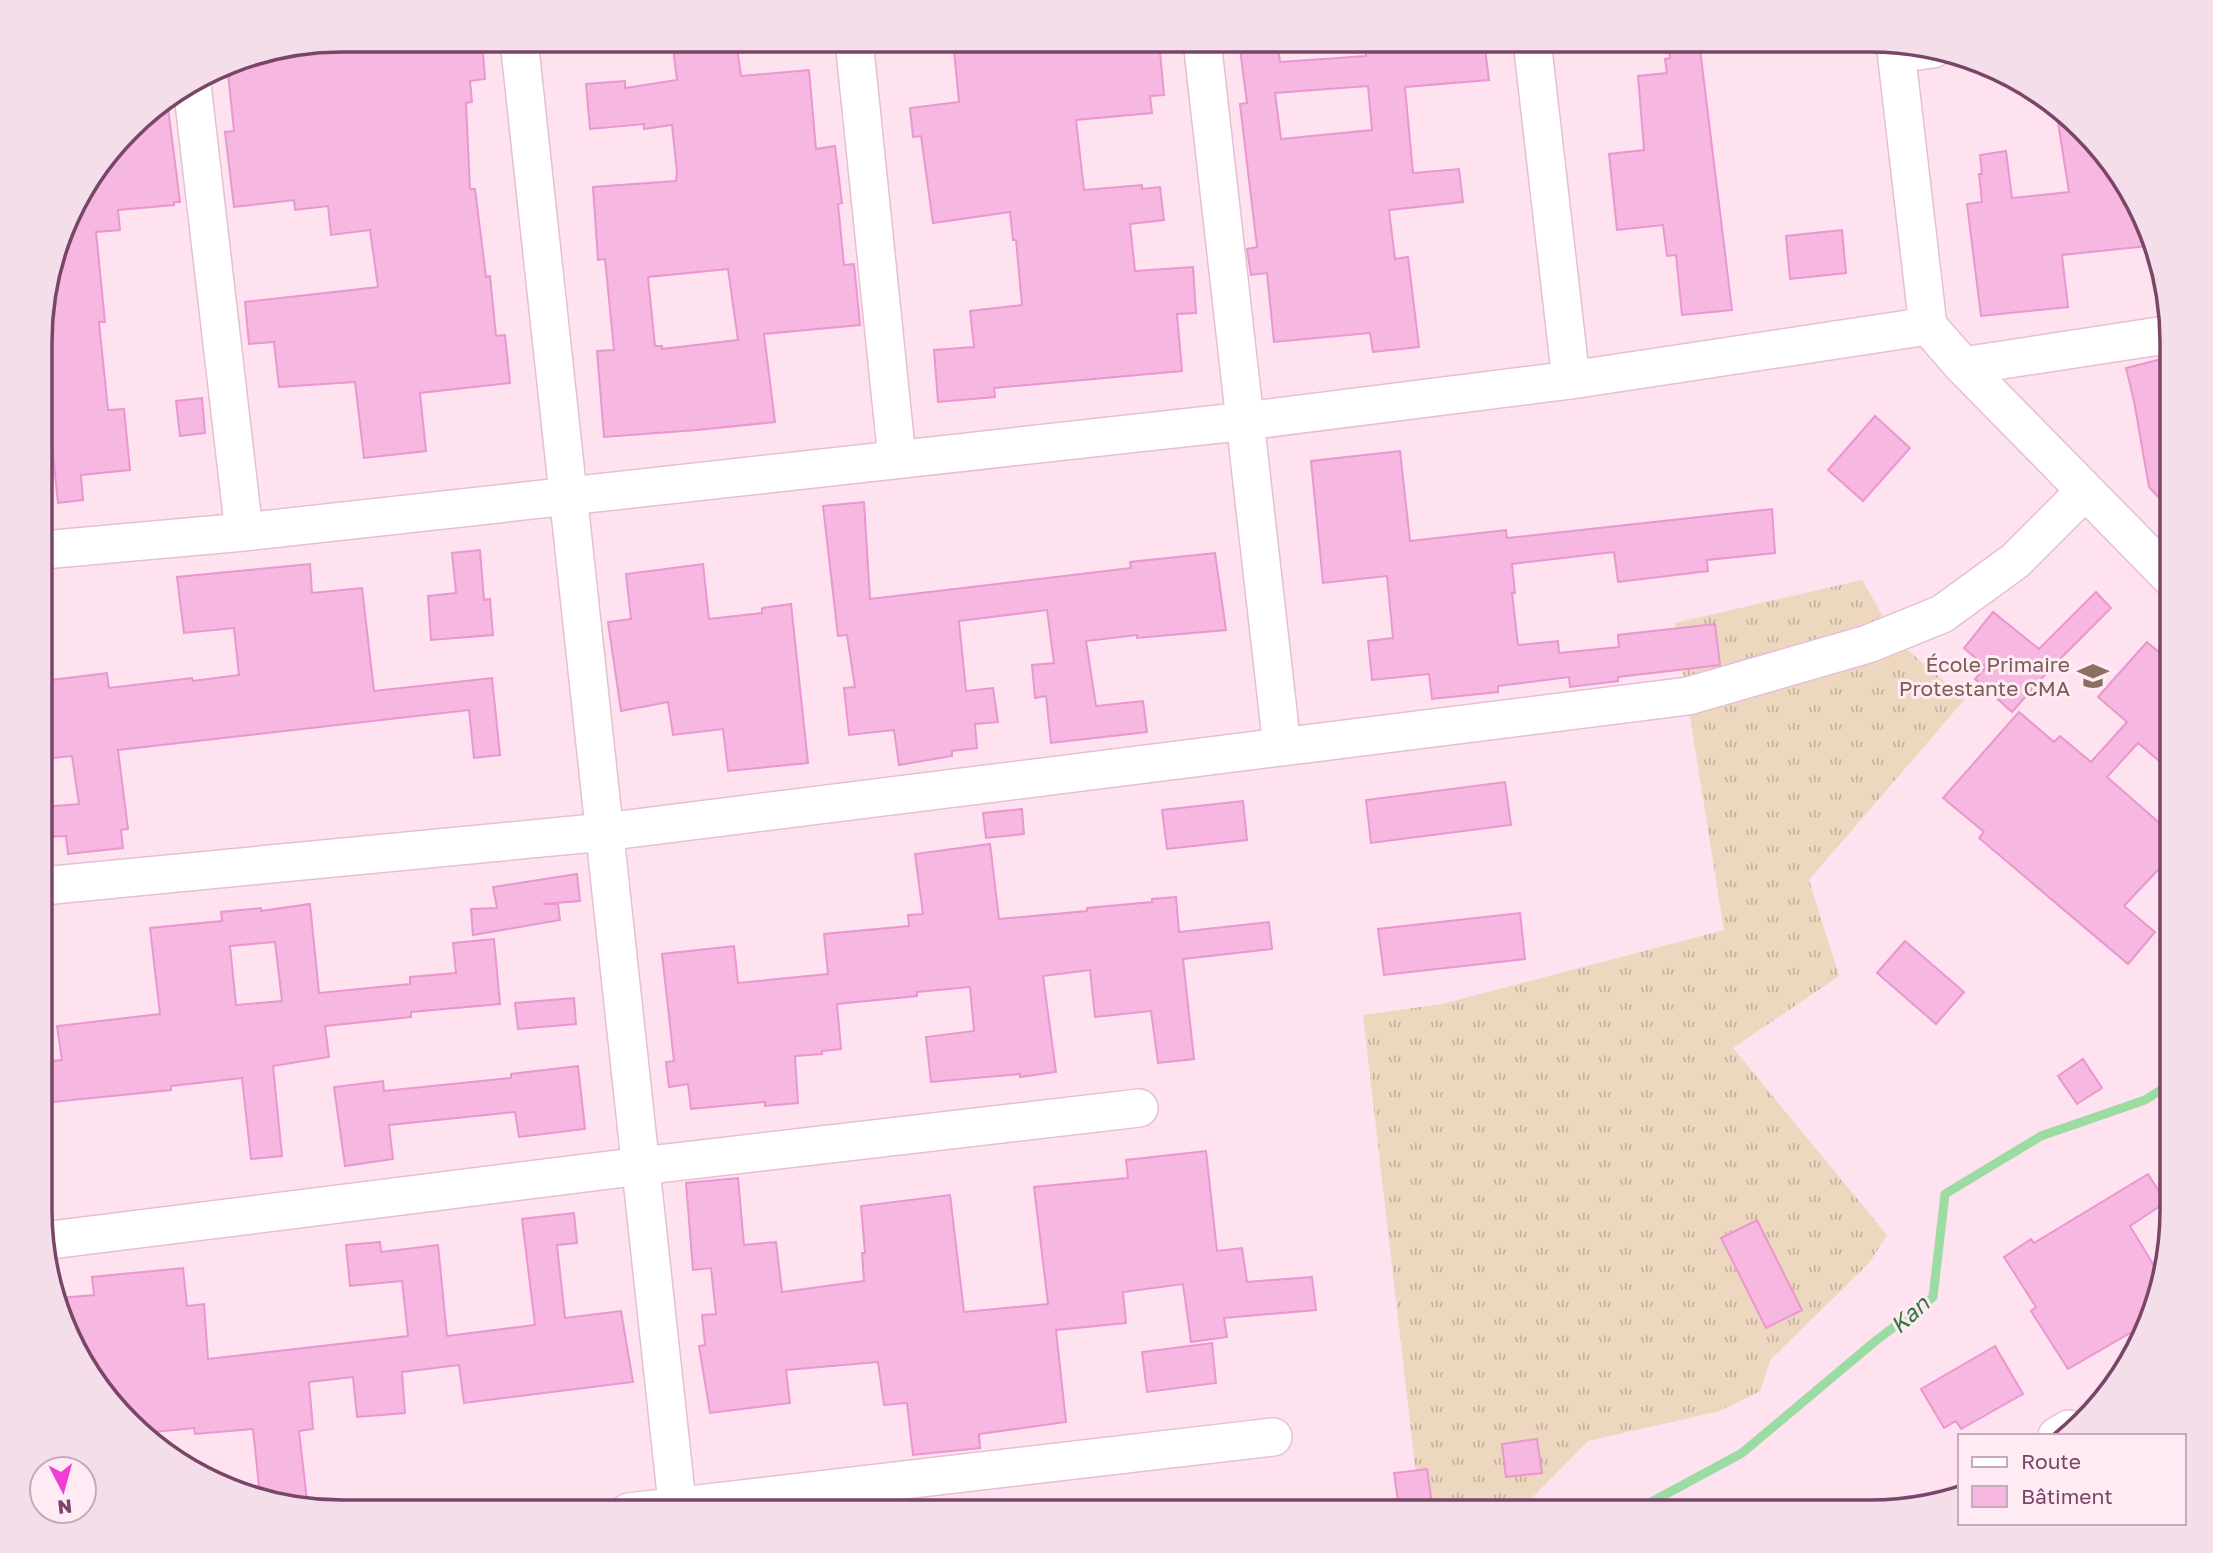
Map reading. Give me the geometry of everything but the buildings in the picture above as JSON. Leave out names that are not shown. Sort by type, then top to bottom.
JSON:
[{"type":"street","points":[[520,52],[677,1500]]},
{"type":"street","points":[[855,52],[897,459]]},
{"type":"street","points":[[1203,52],[1282,747]]},
{"type":"street","points":[[1533,52],[1571,380]]},
{"type":"street","points":[[1897,54],[1928,326],[1963,366],[2160,567]]},
{"type":"street","points":[[193,94],[244,532]]},
{"type":"street","points":[[52,549],[244,532],[1246,421],[1571,380],[1928,326]]},
{"type":"street","points":[[1963,366],[2160,336]]},
{"type":"street","points":[[52,885],[604,832],[1688,696],[1868,644],[1942,614],[2015,561],[2085,491]]},
{"type":"street","points":[[54,1240],[641,1166],[1139,1108]]},
{"type":"street","points":[[760,1500],[1273,1437]]},
{"type":"green space","points":[[1862,580],[1898,642],[1965,699],[1809,880],[1839,976],[1733,1048],[1887,1235],[1870,1262],[1771,1359],[1760,1391],[1720,1411],[1588,1441],[1530,1500],[1432,1500],[1417,1483],[1363,1015],[1442,1004],[1724,930],[1675,623]]},
{"type":"waterway","name":"Kan","points":[[1655,1500],[1742,1453],[1873,1343],[1933,1297],[1945,1194],[2041,1136],[2145,1100],[2160,1091]]},
{"type":"place","name":"École Primaire Protestante CMA","points":[[2093,676]]}]
